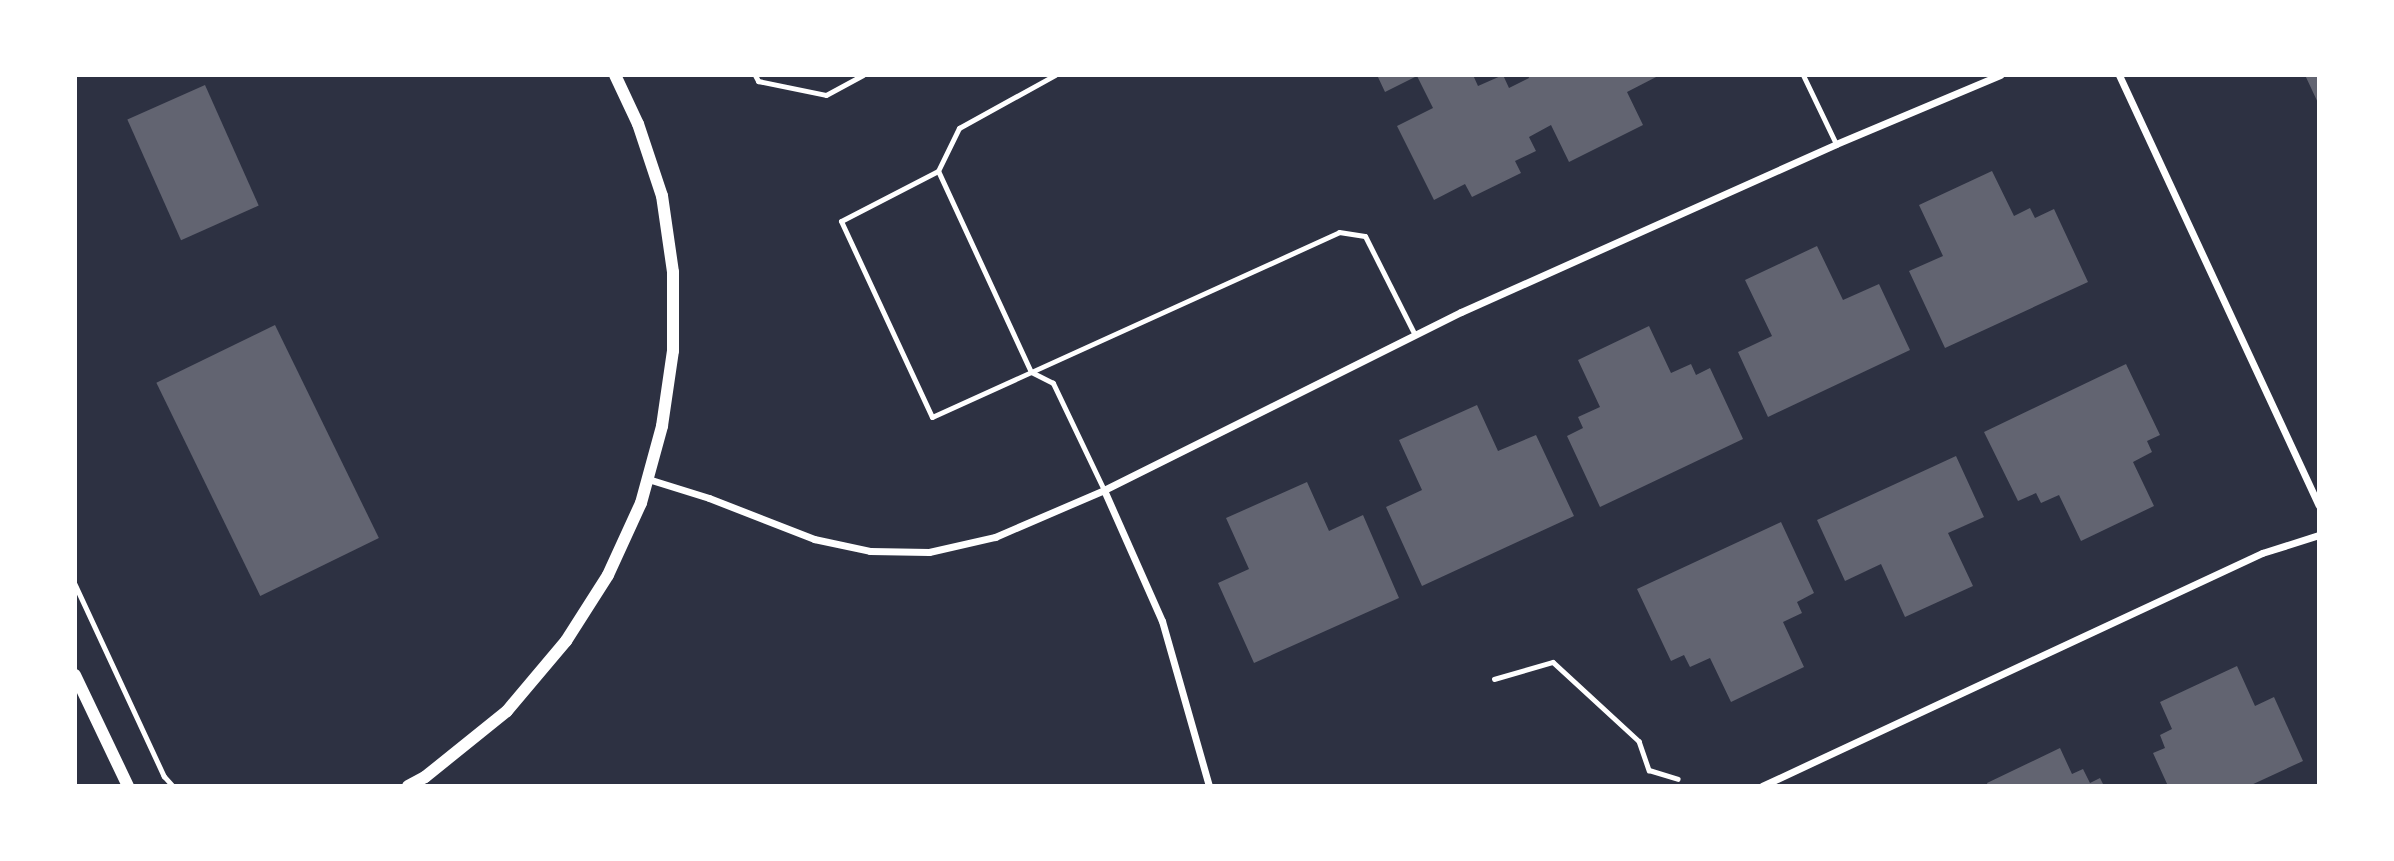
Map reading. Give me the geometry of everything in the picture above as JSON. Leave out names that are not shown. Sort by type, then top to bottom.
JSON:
[{"type":"street","points":[[408,786],[425,777],[507,711],[566,641],[608,575],[641,503],[648,479],[662,426],[673,351],[673,272],[662,196],[638,124],[615,75]]},
{"type":"street","points":[[648,479],[709,498],[814,539],[870,551],[929,552],[995,537],[1104,490],[1415,335],[1836,144],[2000,75]]},
{"type":"street","points":[[2119,75],[2319,505]]},
{"type":"street","points":[[1104,490],[1161,621],[1209,786]]},
{"type":"street","points":[[1762,786],[2262,552],[2319,535]]},
{"type":"street","points":[[75,675],[128,786]]},
{"type":"lane","points":[[755,75],[758,81],[826,95],[863,75]]},
{"type":"lane","points":[[1055,75],[959,128],[938,171],[841,221],[932,417],[1339,232],[1365,236],[1415,335]]},
{"type":"lane","points":[[1803,75],[1836,144]]},
{"type":"lane","points":[[938,171],[1031,372],[1053,383],[1104,490]]},
{"type":"path","points":[[75,584],[164,776],[173,786]]},
{"type":"path","points":[[1494,680],[1553,662],[1639,741],[1649,770],[1678,779]]},
{"type":"building","points":[[1377,75],[1473,75],[1478,86],[1503,75],[1509,88],[1529,78],[1528,75],[1660,75],[1627,92],[1643,125],[1569,162],[1551,125],[1529,137],[1536,151],[1515,161],[1521,173],[1472,197],[1465,184],[1434,200],[1397,126],[1433,108],[1417,76],[1385,92]]},
{"type":"building","points":[[2305,75],[2319,75],[2319,105]]},
{"type":"building","points":[[205,85],[259,206],[181,240],[127,120]]},
{"type":"building","points":[[1992,171],[2014,216],[2030,208],[2035,218],[2054,209],[2088,282],[1945,348],[1909,271],[1943,256],[1919,205]]},
{"type":"building","points":[[1817,246],[1843,300],[1879,284],[1910,350],[1768,417],[1738,352],[1772,336],[1745,280]]},
{"type":"building","points":[[275,325],[379,538],[260,596],[156,383]]},
{"type":"building","points":[[1649,326],[1671,373],[1691,364],[1696,375],[1710,368],[1743,439],[1600,507],[1567,436],[1583,428],[1578,417],[1600,407],[1578,360]]},
{"type":"building","points":[[2126,364],[2160,435],[2147,441],[2152,452],[2133,462],[2154,506],[2081,541],[2059,495],[2041,503],[2036,493],[2018,501],[1984,432]]},
{"type":"building","points":[[1477,405],[1498,451],[1536,435],[1574,516],[1422,586],[1386,507],[1422,490],[1399,440]]},
{"type":"building","points":[[1956,456],[1984,517],[1948,533],[1973,586],[1905,617],[1881,564],[1845,581],[1817,520]]},
{"type":"building","points":[[1307,482],[1329,531],[1363,515],[1399,598],[1254,663],[1218,583],[1249,569],[1226,518]]},
{"type":"building","points":[[1781,522],[1814,593],[1797,602],[1802,613],[1783,622],[1804,667],[1731,702],[1710,658],[1690,667],[1684,655],[1671,661],[1637,589]]},
{"type":"building","points":[[2237,666],[2255,706],[2274,697],[2303,761],[2249,786],[2168,786],[2153,753],[2165,748],[2160,735],[2172,729],[2160,702]]},
{"type":"building","points":[[2060,748],[2072,774],[2083,769],[2090,783],[2100,778],[2104,786],[1988,786],[1987,783]]}]
